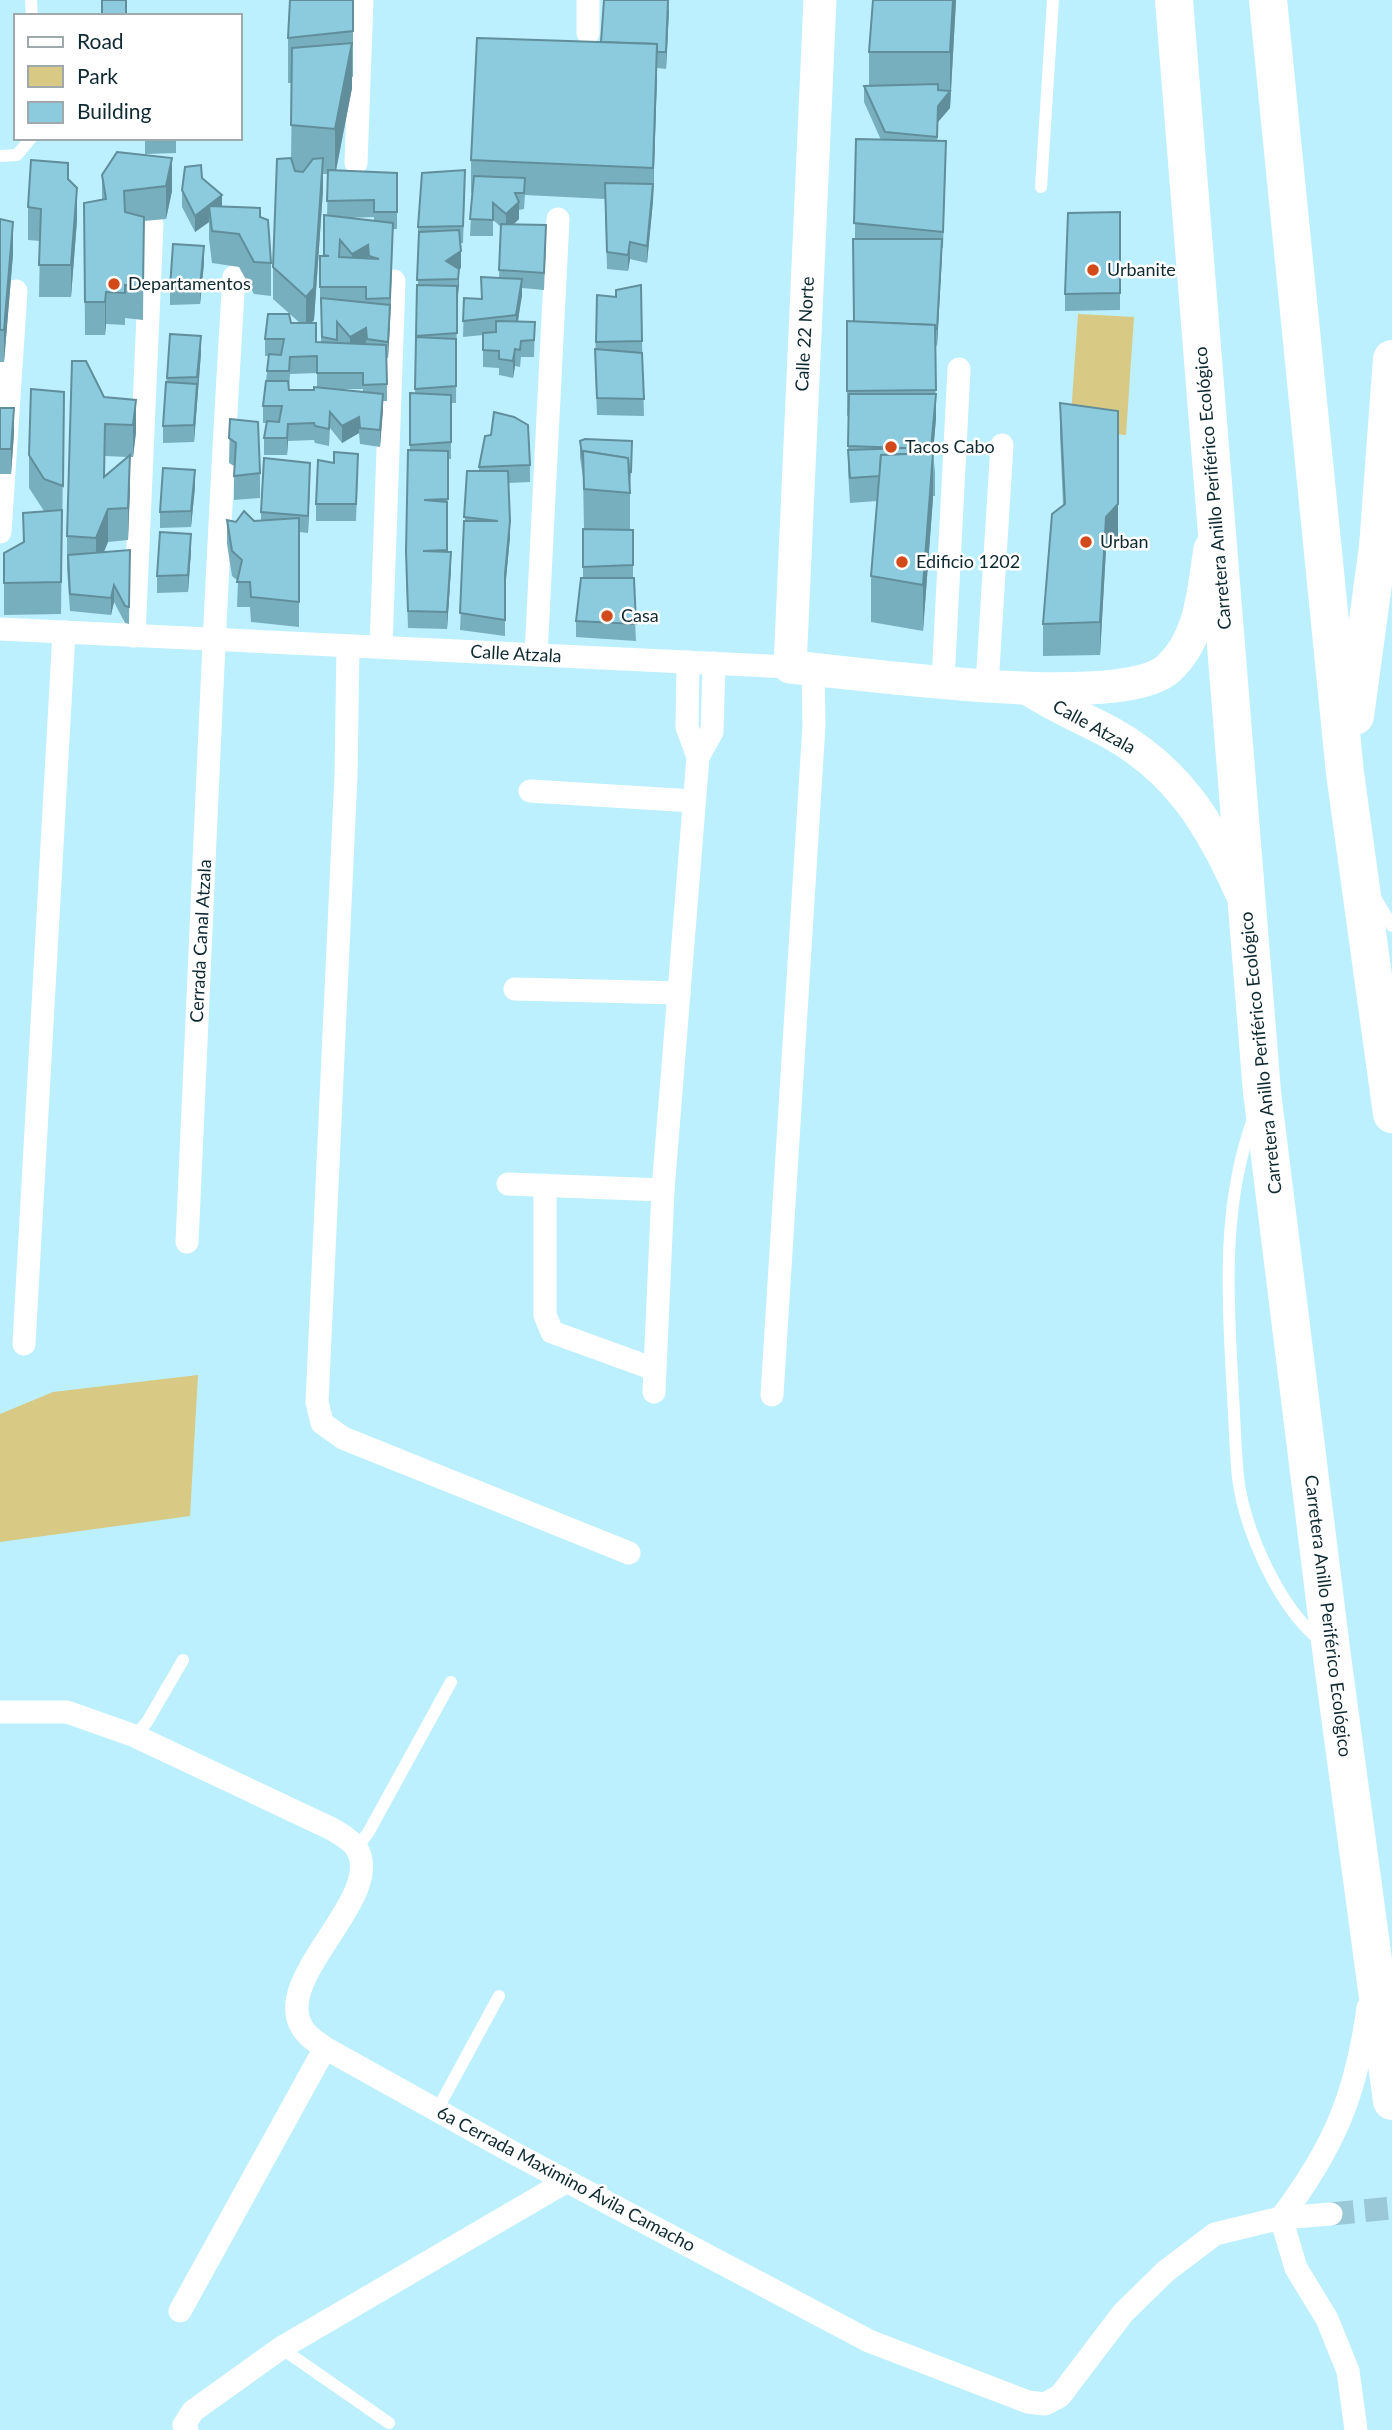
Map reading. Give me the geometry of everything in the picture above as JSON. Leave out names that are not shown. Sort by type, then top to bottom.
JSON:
[{"type":"highway","name":"Carretera Anillo Periférico Ecológico","points":[[1174,0],[1262,1092],[1331,1649],[1392,2101]]},
{"type":"highway","points":[[1268,0],[1345,773],[1392,1114]]},
{"type":"highway","points":[[1345,773],[1370,614],[1392,359]]},
{"type":"street","points":[[356,163],[362,0]]},
{"type":"street","points":[[588,0],[588,33]]},
{"type":"street","name":"Calle 22 Norte","points":[[801,668],[820,0]]},
{"type":"street","points":[[536,655],[558,219]]},
{"type":"street","points":[[134,636],[152,224]]},
{"type":"street","name":"Cerrada Canal Atzala","points":[[187,1242],[213,640],[234,277]]},
{"type":"street","points":[[381,648],[394,281]]},
{"type":"street","points":[[0,533],[16,291]]},
{"type":"street","points":[[943,681],[959,369]]},
{"type":"street","points":[[987,685],[1003,445]]},
{"type":"street","name":"Calle Atzala","points":[[0,629],[801,668],[1030,690],[1142,683],[1169,668],[1183,652],[1197,622],[1216,514]]},
{"type":"street","points":[[24,1344],[64,632]]},
{"type":"street","points":[[348,646],[345,789],[317,1402],[322,1423],[343,1438],[629,1553]]},
{"type":"street","points":[[688,662],[687,727],[698,757]]},
{"type":"street","points":[[653,1392],[663,1190],[694,801],[698,757],[712,732],[714,663]]},
{"type":"street","points":[[772,1395],[814,725],[801,668]]},
{"type":"street","name":"Calle Atzala","points":[[1030,690],[1063,712],[1111,734],[1151,760],[1174,782],[1212,830],[1247,905]]},
{"type":"street","points":[[530,791],[694,801]]},
{"type":"street","points":[[515,989],[679,993]]},
{"type":"street","points":[[508,1184],[663,1190]]},
{"type":"street","points":[[545,1185],[545,1315],[552,1332],[653,1368]]},
{"type":"street","points":[[0,1712],[67,1712],[135,1735],[332,1829],[357,1847]]},
{"type":"street","name":"6a Cerrada Maximino Ávila Camacho","points":[[357,1847],[363,1865],[360,1886],[312,1962],[298,1998],[298,2017],[306,2034],[326,2048],[567,2181],[869,2341],[1028,2402],[1045,2404],[1060,2396],[1123,2313],[1166,2271],[1215,2234],[1281,2218],[1331,2214]]},
{"type":"street","points":[[1356,2430],[1348,2371],[1327,2319],[1296,2268],[1281,2218],[1313,2176],[1344,2117],[1363,2043],[1374,1966]]},
{"type":"street","points":[[180,2311],[326,2048]]},
{"type":"street","points":[[187,2430],[184,2425],[193,2411],[281,2348],[567,2181]]},
{"type":"lane","points":[[1041,187],[1054,0]]},
{"type":"lane","points":[[0,156],[17,155],[29,140]]},
{"type":"lane","points":[[1359,873],[1392,926]]},
{"type":"lane","points":[[1262,1092],[1244,1143],[1230,1227],[1227,1297],[1239,1480],[1255,1537],[1282,1595],[1301,1625],[1331,1649]]},
{"type":"lane","points":[[135,1735],[147,1722],[183,1660]]},
{"type":"lane","points":[[357,1847],[368,1833],[451,1682]]},
{"type":"lane","points":[[437,2110],[499,1996]]},
{"type":"lane","points":[[281,2348],[389,2423]]},
{"type":"green space","points":[[1078,314],[1134,317],[1126,435],[1070,429]]},
{"type":"green space","points":[[198,1375],[190,1516],[0,1542],[0,1414],[53,1392]]},
{"type":"building","points":[[102,0],[126,0],[126,14],[102,14]]},
{"type":"building","points":[[290,0],[353,0],[353,31],[288,38]]},
{"type":"building","points":[[604,0],[668,0],[666,52],[657,52],[657,44],[601,42]]},
{"type":"building","points":[[873,0],[953,0],[950,52],[869,52]]},
{"type":"building","points":[[477,38],[657,44],[653,168],[471,160]]},
{"type":"building","points":[[352,43],[335,129],[291,125],[292,48]]},
{"type":"building","points":[[938,84],[938,90],[950,91],[938,106],[937,137],[885,132],[864,86]]},
{"type":"building","points":[[856,139],[946,141],[943,232],[854,223]]},
{"type":"building","points":[[117,152],[172,158],[166,186],[124,191],[125,212],[144,217],[143,288],[125,285],[125,293],[106,292],[105,302],[85,302],[84,203],[106,199],[102,175]]},
{"type":"building","name":"Departamentos","points":[[291,158],[295,171],[303,172],[313,159],[323,158],[314,288],[306,297],[273,267],[277,159]]},
{"type":"building","points":[[31,160],[68,163],[68,179],[77,188],[71,265],[39,265],[41,209],[28,207]]},
{"type":"building","points":[[201,165],[202,178],[222,195],[195,216],[182,190],[185,167]]},
{"type":"building","points":[[328,170],[397,173],[397,212],[374,212],[374,200],[327,201]]},
{"type":"building","points":[[465,170],[463,226],[418,227],[422,173]]},
{"type":"building","points":[[474,176],[525,178],[524,193],[515,193],[519,202],[506,214],[493,203],[493,220],[470,219]]},
{"type":"building","points":[[605,183],[653,184],[647,246],[630,242],[628,255],[607,252]]},
{"type":"building","points":[[209,206],[260,208],[260,217],[268,220],[271,263],[254,262],[239,234],[212,231]]},
{"type":"building","name":"Urbanite","points":[[1120,212],[1120,293],[1065,294],[1068,213]]},
{"type":"building","points":[[324,215],[393,223],[390,298],[366,299],[366,287],[320,287],[320,256],[329,256],[324,255]],"holes":[[[340,240],[352,254],[368,245],[369,256],[379,259],[339,257]]]},
{"type":"building","points":[[0,219],[13,222],[4,330],[0,330]]},
{"type":"building","points":[[501,224],[546,225],[544,273],[499,270]]},
{"type":"building","points":[[459,230],[461,251],[446,261],[459,269],[458,279],[417,280],[419,232]]},
{"type":"building","points":[[853,239],[942,239],[937,329],[935,325],[854,322]]},
{"type":"building","points":[[173,244],[204,246],[200,288],[170,288]]},
{"type":"building","points":[[481,277],[522,279],[516,315],[463,321],[464,298],[482,299]]},
{"type":"building","points":[[417,285],[457,286],[457,333],[416,336]]},
{"type":"building","points":[[641,285],[642,341],[596,342],[597,295],[616,297],[616,290]]},
{"type":"building","points":[[321,298],[390,305],[388,342],[367,339],[366,328],[350,337],[337,322],[337,340],[322,337]]},
{"type":"building","points":[[268,314],[289,314],[291,323],[316,323],[316,342],[386,345],[387,384],[363,385],[363,373],[317,373],[317,356],[290,357],[289,371],[267,371],[269,354],[281,355],[284,339],[265,339]]},
{"type":"building","points":[[496,321],[535,322],[534,340],[521,341],[520,350],[515,349],[513,361],[499,359],[499,351],[483,350],[483,333],[496,332]]},
{"type":"building","points":[[847,321],[935,325],[936,390],[847,391]]},
{"type":"building","points":[[170,334],[201,336],[197,377],[167,378]]},
{"type":"building","points":[[416,337],[456,339],[456,386],[415,389]]},
{"type":"building","points":[[595,349],[642,353],[644,399],[597,398]]},
{"type":"building","points":[[72,361],[86,361],[104,397],[136,400],[133,425],[105,424],[104,477],[130,455],[128,508],[108,509],[96,538],[67,536]]},
{"type":"building","points":[[266,381],[288,381],[289,390],[314,390],[314,387],[383,394],[380,430],[360,428],[359,417],[342,426],[330,412],[329,429],[315,426],[314,423],[288,424],[287,438],[264,438],[267,421],[279,422],[282,406],[263,406]]},
{"type":"building","points":[[166,382],[197,384],[194,425],[163,426]]},
{"type":"building","points":[[31,389],[64,392],[63,486],[44,479],[29,455]]},
{"type":"building","points":[[410,393],[451,395],[451,442],[410,445]]},
{"type":"building","points":[[849,394],[936,394],[932,453],[881,455],[880,476],[850,478],[848,450],[906,448],[848,446]]},
{"type":"building","name":"Urban","points":[[1060,403],[1118,411],[1118,504],[1106,517],[1100,622],[1043,624],[1052,514],[1065,504]]},
{"type":"building","points":[[0,408],[14,408],[11,449],[0,449]]},
{"type":"building","points":[[494,412],[514,417],[528,425],[530,465],[479,467],[485,436],[491,435]]},
{"type":"building","points":[[230,419],[258,422],[260,473],[234,476],[236,443],[229,438]]},
{"type":"building","points":[[580,441],[632,441],[631,472],[628,458],[583,451],[583,461]]},
{"type":"building","points":[[408,450],[448,451],[448,499],[424,500],[447,502],[447,550],[423,551],[451,552],[447,612],[408,611]]},
{"type":"building","points":[[583,451],[628,458],[630,493],[584,489]]},
{"type":"building","points":[[334,452],[358,454],[356,504],[316,504],[318,460],[334,463]]},
{"type":"building","points":[[933,453],[923,585],[871,576],[881,455]]},
{"type":"building","points":[[264,458],[310,463],[308,516],[261,512]]},
{"type":"building","points":[[163,468],[195,470],[191,511],[160,512]]},
{"type":"building","points":[[467,471],[508,471],[510,521],[505,574],[505,620],[460,613],[464,521],[498,521],[464,517]]},
{"type":"building","points":[[62,510],[61,582],[4,583],[4,553],[24,542],[23,513]]},
{"type":"building","points":[[244,511],[254,521],[299,518],[299,602],[251,597],[250,582],[237,582],[242,560],[232,551],[227,520],[236,522]]},
{"type":"building","points":[[583,529],[633,530],[633,565],[583,567]]},
{"type":"building","points":[[160,532],[191,534],[188,575],[157,576]]},
{"type":"building","points":[[130,550],[129,607],[125,606],[114,585],[111,598],[70,594],[68,555]]},
{"type":"building","name":"Casa","points":[[581,578],[634,578],[636,624],[576,621]]},
{"type":"tunnel","points":[[1331,2214],[1392,2208]]},
{"type":"place","name":"Urbanite","points":[[1093,270]]},
{"type":"place","name":"Departamentos","points":[[114,284]]},
{"type":"place","name":"Tacos Cabo","points":[[891,447]]},
{"type":"place","name":"Urban","points":[[1086,542]]},
{"type":"place","name":"Edificio 1202","points":[[902,562]]},
{"type":"place","name":"Casa","points":[[607,616]]}]
